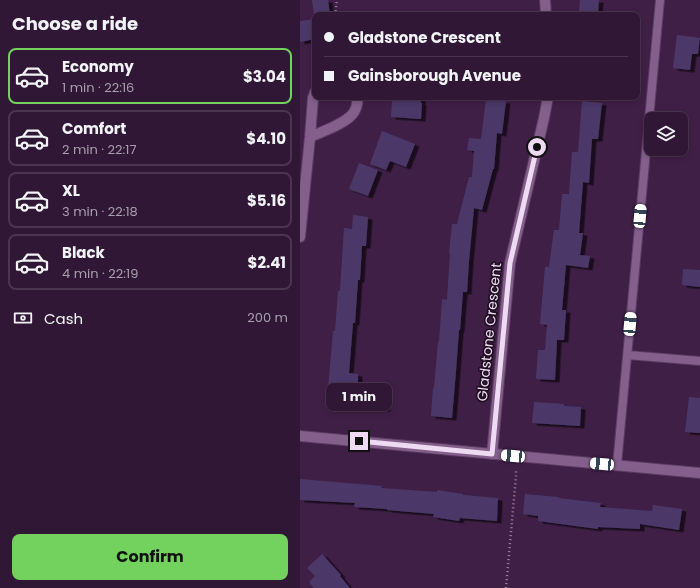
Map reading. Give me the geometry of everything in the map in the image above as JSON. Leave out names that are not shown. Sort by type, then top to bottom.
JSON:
[{"type":"street","points":[[545,0],[546,12]]},
{"type":"street","points":[[300,237],[313,100]]},
{"type":"street","points":[[310,137],[346,121],[354,114],[357,106],[357,100]]},
{"type":"street","name":"Gladstone Crescent","points":[[492,454],[510,263],[547,100]]},
{"type":"street","points":[[300,436],[700,473]]},
{"type":"lane","points":[[617,465],[660,0]]},
{"type":"lane","points":[[628,355],[700,361]]},
{"type":"path","points":[[335,12],[337,0]]},
{"type":"path","points":[[506,588],[516,468]]},
{"type":"building","points":[[312,0],[328,0],[330,12],[314,12]]},
{"type":"building","points":[[580,0],[599,0],[598,12],[579,12]]},
{"type":"building","points":[[312,19],[312,40],[300,42],[300,21]]},
{"type":"building","points":[[677,35],[700,38],[698,54],[692,54],[690,70],[673,68]]},
{"type":"building","points":[[392,100],[421,100],[421,119],[391,117]]},
{"type":"building","points":[[486,100],[506,101],[502,134],[497,133],[494,169],[482,210],[474,208],[467,292],[463,292],[459,330],[452,418],[431,416],[442,299],[447,300],[452,224],[457,224],[469,177],[472,177],[474,151],[467,150],[469,138],[481,139]]},
{"type":"building","points":[[582,101],[602,103],[598,139],[592,139],[589,183],[583,182],[579,233],[583,233],[580,255],[590,256],[588,268],[566,265],[562,310],[566,310],[564,340],[557,340],[555,380],[536,379],[538,350],[545,350],[547,325],[540,324],[545,267],[549,267],[554,230],[559,230],[562,194],[569,194],[572,152],[578,152]]},
{"type":"building","points":[[382,131],[415,144],[406,167],[390,161],[386,170],[370,164]]},
{"type":"building","points":[[359,163],[378,170],[368,196],[349,189]]},
{"type":"building","points":[[353,215],[368,217],[366,246],[362,246],[360,280],[358,280],[349,373],[358,374],[358,383],[387,385],[386,409],[368,408],[368,403],[333,401],[334,390],[328,389],[333,331],[335,331],[338,291],[340,291],[344,228],[352,229]]},
{"type":"building","points":[[683,269],[700,270],[700,287],[682,285]]},
{"type":"building","points":[[689,397],[700,398],[700,433],[685,432]]},
{"type":"building","points":[[534,402],[581,407],[580,426],[532,423]]},
{"type":"building","points":[[300,479],[382,486],[381,488],[437,492],[437,490],[463,495],[498,498],[497,521],[460,518],[459,521],[433,517],[434,514],[354,507],[355,503],[300,500]]},
{"type":"building","points":[[525,494],[601,503],[600,507],[652,511],[653,505],[682,509],[679,530],[640,524],[640,529],[598,527],[598,529],[538,521],[538,516],[523,514]]},
{"type":"building","points":[[322,554],[341,575],[340,576],[350,588],[314,588],[309,582],[315,576],[307,568]]},
{"type":"route","points":[[359,441],[492,454],[510,263],[537,147]]}]
